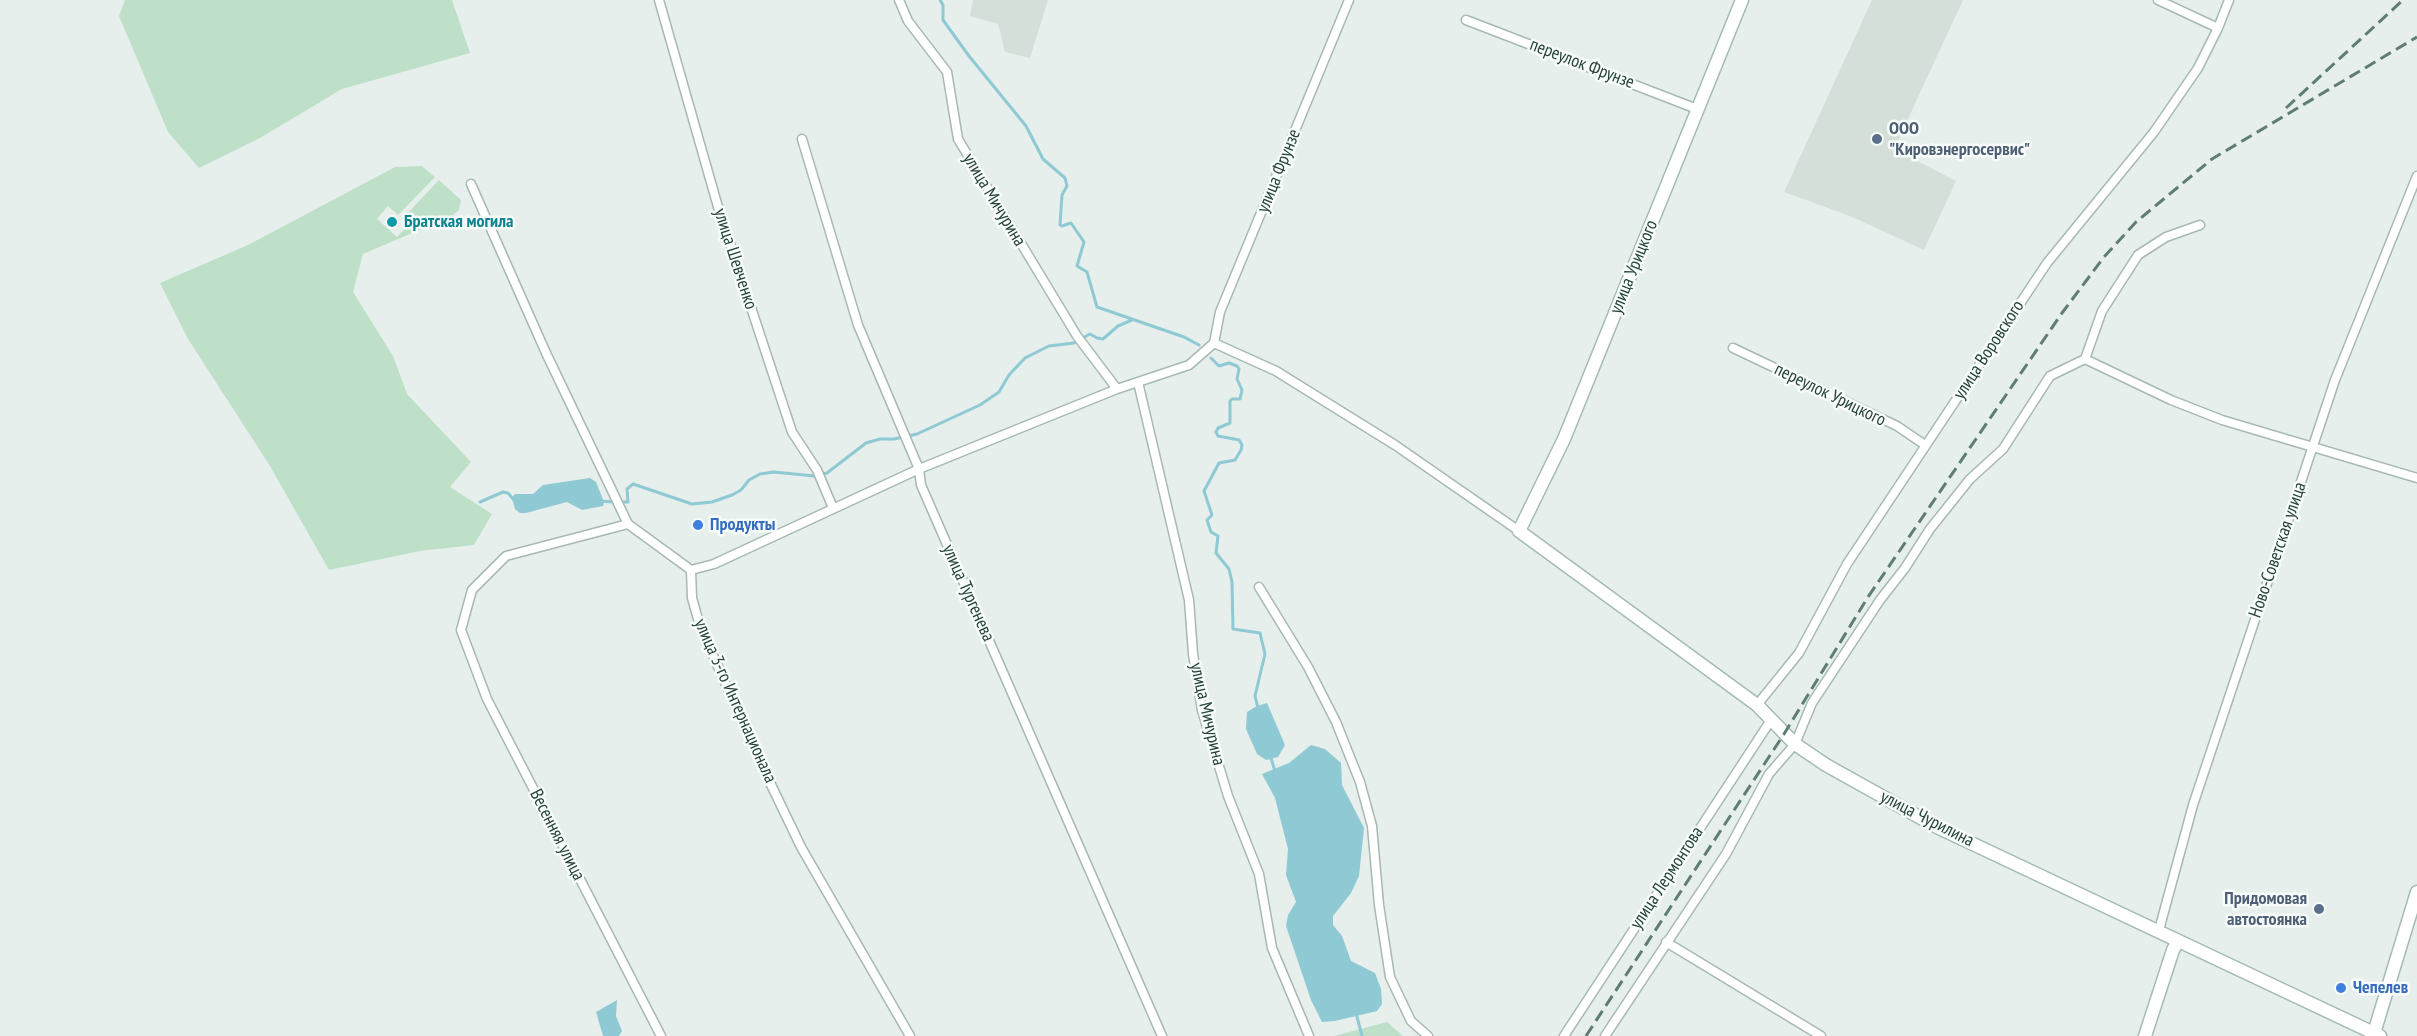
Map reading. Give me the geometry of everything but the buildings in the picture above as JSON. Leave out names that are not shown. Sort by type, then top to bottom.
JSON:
[{"type":"street","name":"улица Шевченко","points":[[659,0],[718,207],[792,432],[817,470],[833,508]]},
{"type":"street","name":"улица Мичурина","points":[[899,0],[908,21],[947,72],[958,139],[1077,336],[1117,389]]},
{"type":"street","name":"улица Фрунзе","points":[[1214,343],[1220,312],[1349,0]]},
{"type":"street","name":"улица Урицкого","points":[[1519,531],[1564,439],[1742,0]]},
{"type":"street","points":[[2158,0],[2218,28]]},
{"type":"street","name":"улица Воровского","points":[[1757,705],[1799,653],[1847,564],[2047,262],[2160,123],[2198,68],[2229,0]]},
{"type":"street","name":"переулок Фрунзе","points":[[1466,20],[1697,109]]},
{"type":"street","name":"улица Тургенева","points":[[802,139],[858,325],[919,469],[921,485],[1162,1036]]},
{"type":"street","name":"Ново-Советская улица","points":[[2159,930],[2193,805],[2335,380],[2417,176]]},
{"type":"street","points":[[471,184],[546,353],[628,524],[692,570],[714,564],[919,469],[1117,389],[1189,365],[1214,343],[1276,371],[1395,445],[1519,531]]},
{"type":"street","points":[[1605,1036],[1726,854],[1769,774],[1795,744],[1812,703],[1930,529],[1970,479],[2003,449],[2050,376],[2085,359],[2102,311],[2138,255],[2166,237],[2200,225]]},
{"type":"street","name":"переулок Урицкого","points":[[1733,348],[1897,426],[1925,445]]},
{"type":"street","points":[[2085,359],[2171,400],[2222,420],[2417,478]]},
{"type":"street","name":"улица Мичурина","points":[[1138,382],[1189,600],[1193,654],[1202,710],[1228,796],[1259,874],[1272,948],[1309,1036]]},
{"type":"street","name":"Весенняя улица","points":[[628,524],[506,556],[472,590],[461,630],[487,699],[661,1036]]},
{"type":"street","name":"улица Чурилина","points":[[1519,531],[1757,705],[1795,744],[1826,765],[1937,827],[2377,1035]]},
{"type":"street","name":"улица 3-го Интернационала","points":[[692,570],[692,598],[700,626],[763,768],[801,847],[910,1036]]},
{"type":"street","points":[[1259,587],[1308,666],[1336,722],[1360,783],[1372,826],[1379,905],[1390,977],[1411,1021],[1428,1036]]},
{"type":"street","name":"улица Лермонтова","points":[[1564,1036],[1771,720]]},
{"type":"street","points":[[2377,1035],[2417,892]]},
{"type":"street","points":[[2145,1036],[2178,941]]},
{"type":"street","points":[[1666,942],[1821,1036]]},
{"type":"shaded area","points":[[973,0],[1048,0],[1030,58],[1005,52],[998,24],[970,16]]},
{"type":"shaded area","points":[[1872,0],[1963,0],[1894,149],[1956,181],[1924,250],[1850,216],[1784,192]]},
{"type":"green space","points":[[125,0],[452,0],[470,53],[342,89],[260,138],[199,168],[168,132],[119,16]]},
{"type":"green space","points":[[422,166],[435,177],[398,215],[388,206],[377,219],[397,237],[408,225],[402,219],[439,180],[461,200],[459,210],[452,216],[363,254],[353,292],[393,356],[407,394],[471,462],[450,487],[492,514],[474,545],[420,551],[329,570],[270,466],[188,339],[160,283],[248,245],[395,167]]},
{"type":"green space","points":[[1387,1022],[1403,1036],[1334,1036]]},
{"type":"water","points":[[590,478],[596,482],[604,502],[603,506],[582,510],[567,502],[526,513],[520,513],[515,509],[512,498],[515,494],[533,494],[543,485]]},
{"type":"water","points":[[1267,703],[1285,745],[1278,757],[1266,760],[1257,754],[1246,729],[1247,712]]},
{"type":"water","points":[[1311,745],[1325,749],[1341,763],[1342,785],[1364,828],[1359,876],[1351,893],[1333,916],[1333,925],[1342,936],[1351,961],[1375,973],[1381,989],[1382,1004],[1377,1011],[1322,1022],[1311,1000],[1286,926],[1288,915],[1296,902],[1286,875],[1288,849],[1275,798],[1262,774],[1289,763]]},
{"type":"water","points":[[617,1000],[616,1016],[622,1031],[619,1036],[603,1036],[596,1012]]},
{"type":"waterway","points":[[940,0],[943,5],[943,20],[1026,126],[1043,159],[1065,178],[1067,186],[1062,195],[1060,225],[1071,223],[1084,242],[1077,266],[1087,272],[1097,307],[1184,337],[1199,345]]},
{"type":"waterway","points":[[621,502],[628,502],[627,489],[633,484],[692,504],[712,502],[732,495],[741,490],[749,480],[760,474],[774,472],[814,476],[827,473],[866,443],[917,434],[980,405],[999,392],[1009,375],[1025,358],[1049,346],[1074,343],[1090,334],[1103,339],[1118,326],[1132,320]]},
{"type":"waterway","points":[[1211,358],[1219,366],[1229,363],[1237,366],[1239,369],[1237,379],[1242,390],[1240,399],[1230,401],[1230,423],[1218,428],[1216,432],[1218,436],[1239,440],[1242,445],[1241,450],[1235,460],[1219,463],[1204,491],[1212,515],[1207,520],[1211,532],[1218,536],[1216,553],[1229,569],[1232,582],[1233,629],[1260,633],[1265,654],[1255,696],[1258,708]]},
{"type":"waterway","points":[[480,502],[503,492],[508,493],[514,500]]},
{"type":"waterway","points":[[600,501],[614,502]]},
{"type":"waterway","points":[[1270,755],[1275,771]]},
{"type":"waterway","points":[[1356,1013],[1362,1036]]},
{"type":"railway","points":[[2286,108],[2403,0]]},
{"type":"railway","points":[[1586,1036],[1784,734],[1868,597],[2062,313],[2104,257],[2136,222],[2212,159],[2417,37]]},
{"type":"place","name":"ООО \"Кировэнергосервис\"","points":[[1877,139]]},
{"type":"place","name":"Братская могила","points":[[392,222]]},
{"type":"place","name":"Продукты","points":[[698,525]]},
{"type":"place","name":"Придомовая автостоянка","points":[[2319,909]]},
{"type":"place","name":"Чепелев","points":[[2341,988]]}]
